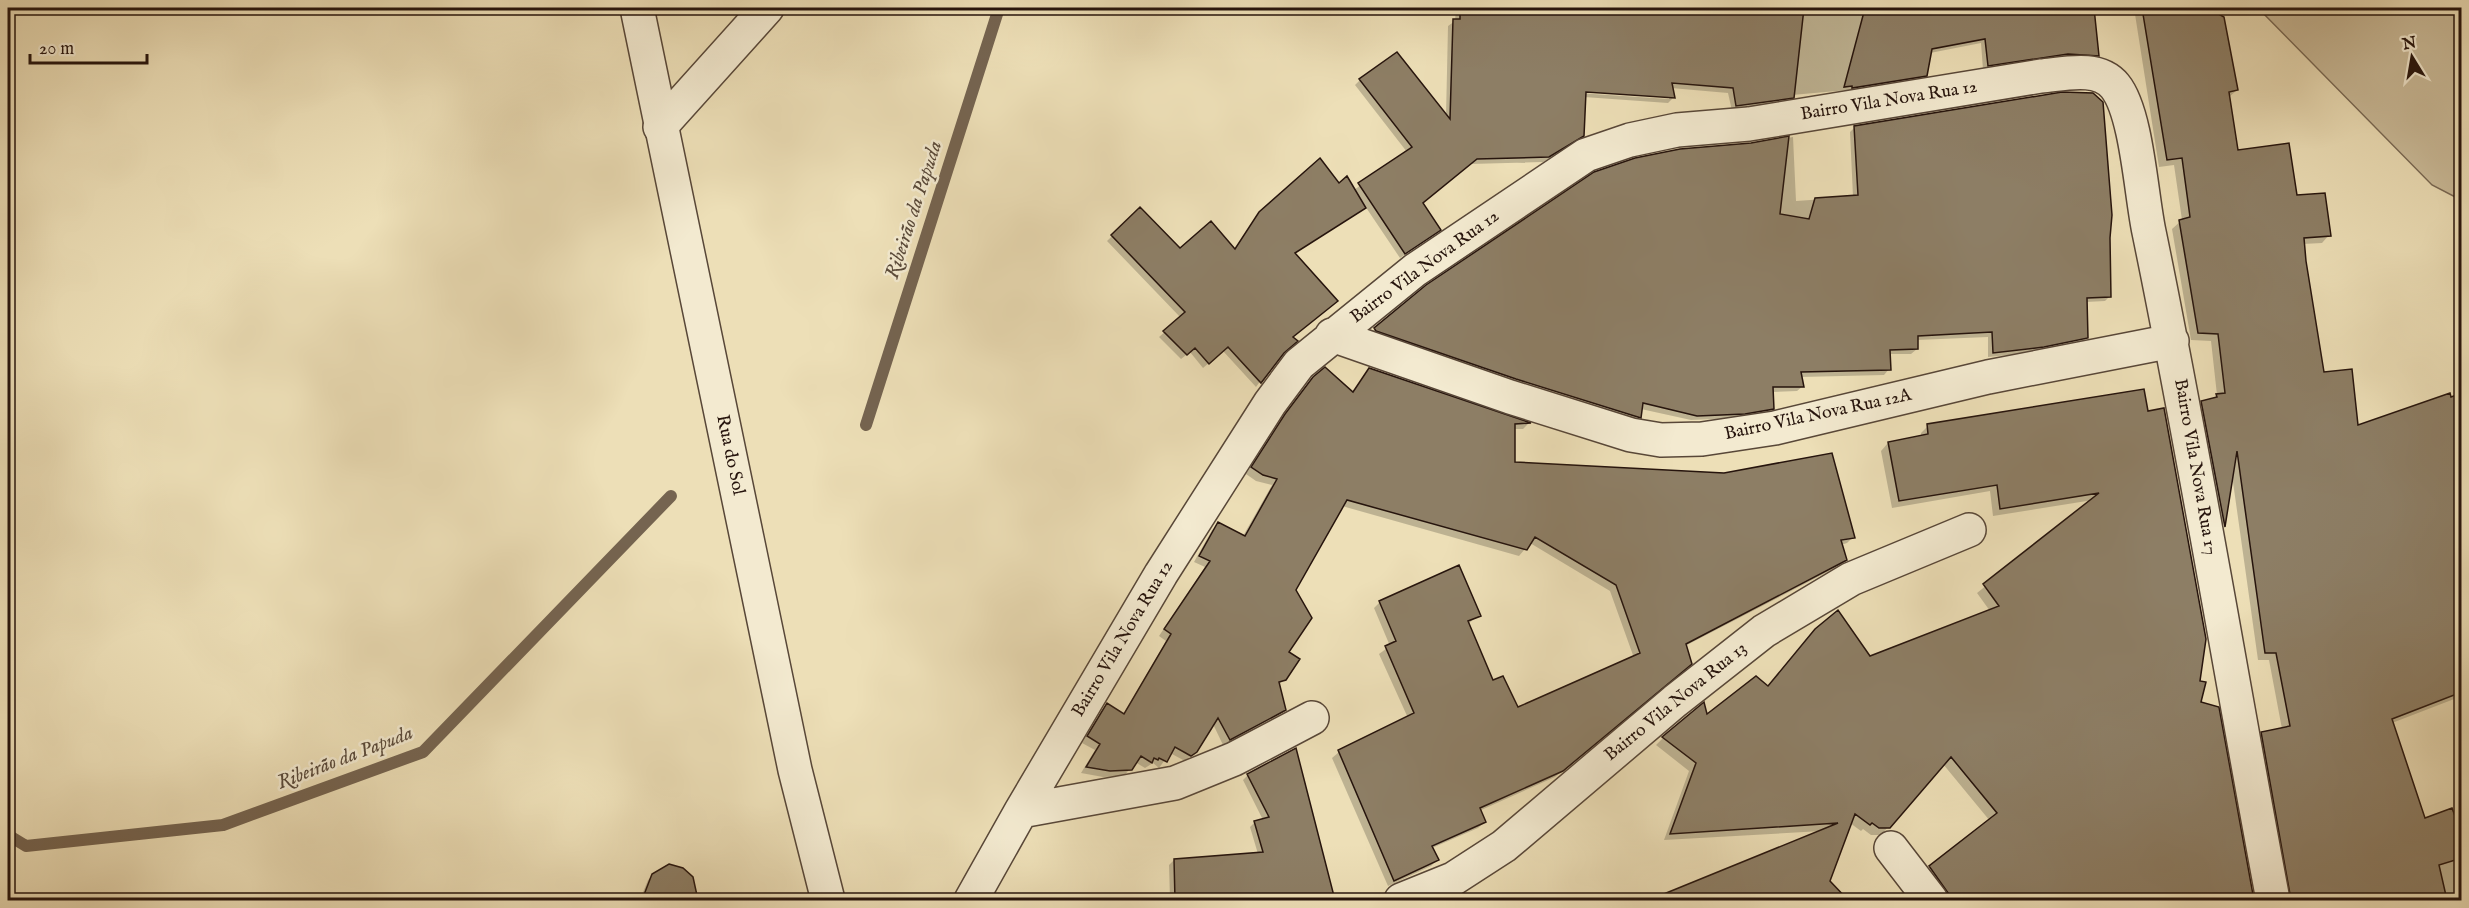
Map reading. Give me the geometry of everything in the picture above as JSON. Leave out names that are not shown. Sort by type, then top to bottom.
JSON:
[{"type":"street","name":"Rua do Sol","points":[[637,8],[795,770],[828,900]]},
{"type":"street","points":[[660,127],[767,8]]},
{"type":"street","name":"Bairro Vila Nova Rua 12","points":[[971,900],[1161,574],[1270,403],[1299,364],[1415,270],[1586,156],[1630,140],[1677,130],[1749,124],[2069,73]]},
{"type":"street","name":"Bairro Vila Nova Rua 17","points":[[2069,73],[2097,74],[2107,79],[2115,86],[2127,112],[2144,210],[2172,341],[2273,900]]},
{"type":"street","name":"Bairro Vila Nova Rua 12A","points":[[1332,335],[1510,397],[1630,435],[1661,440],[1702,439],[1775,428],[1988,377],[2172,341]]},
{"type":"street","name":"Bairro Vila Nova Rua 13","points":[[1401,900],[1454,879],[1504,846],[1675,701],[1764,631],[1851,579],[1969,530]]},
{"type":"street","points":[[1021,811],[1174,783],[1234,759],[1312,718]]},
{"type":"street","points":[[1891,848],[1930,900]]},
{"type":"shaded area","points":[[2258,8],[2461,8],[2461,200],[2432,185]]},
{"type":"building","points":[[1460,8],[1590,8],[1645,13],[1646,8],[1804,8],[1794,98],[1736,106],[1733,88],[1672,83],[1675,98],[1586,92],[1584,136],[1549,157],[1477,159],[1423,203],[1441,230],[1405,254],[1358,183],[1412,147],[1359,79],[1397,52],[1450,119],[1453,19],[1460,19]]},
{"type":"building","points":[[1865,8],[2094,8],[2099,56],[2068,54],[1988,66],[1985,39],[1932,49],[1927,76],[1852,88],[1852,86],[1844,87]]},
{"type":"building","points":[[2142,8],[2208,8],[2224,17],[2238,90],[2229,92],[2238,150],[2289,143],[2297,195],[2325,193],[2331,236],[2304,238],[2306,261],[2324,372],[2352,369],[2358,425],[2450,393],[2451,397],[2462,393],[2462,692],[2392,719],[2425,818],[2452,808],[2456,819],[2462,818],[2462,858],[2439,865],[2447,900],[2291,900],[2261,732],[2290,726],[2276,653],[2265,653],[2237,451],[2225,527],[2201,401],[2217,397],[2216,394],[2225,393],[2218,334],[2198,333],[2179,220],[2190,217],[2182,158],[2167,160]]},
{"type":"building","points":[[2062,92],[2093,93],[2103,102],[2112,215],[2111,297],[2087,298],[2088,338],[2044,347],[1993,353],[1992,332],[1918,336],[1918,349],[1890,350],[1891,370],[1801,372],[1804,387],[1773,387],[1774,409],[1745,414],[1697,416],[1643,403],[1641,418],[1516,379],[1376,331],[1374,328],[1426,285],[1594,172],[1635,158],[1680,149],[1751,143],[1789,136],[1780,214],[1809,219],[1815,198],[1858,195],[1854,126]]},
{"type":"building","points":[[1320,158],[1339,183],[1347,176],[1366,208],[1295,253],[1338,301],[1293,337],[1298,341],[1284,353],[1261,383],[1228,347],[1209,364],[1195,348],[1187,355],[1163,331],[1185,312],[1111,235],[1140,207],[1180,248],[1211,221],[1235,249],[1259,212]]},
{"type":"building","points":[[1325,367],[1353,392],[1369,368],[1531,423],[1515,424],[1515,462],[1724,473],[1832,453],[1855,538],[1841,540],[1847,560],[1686,644],[1692,664],[1563,771],[1480,808],[1486,822],[1432,846],[1439,860],[1394,881],[1338,750],[1414,713],[1385,646],[1396,641],[1379,601],[1459,565],[1481,616],[1468,621],[1493,680],[1503,676],[1518,707],[1640,653],[1616,585],[1535,537],[1527,550],[1347,500],[1296,590],[1312,618],[1289,652],[1300,659],[1286,680],[1279,682],[1286,710],[1230,740],[1218,718],[1197,752],[1191,756],[1175,747],[1167,762],[1154,758],[1152,763],[1141,756],[1132,770],[1110,771],[1086,767],[1100,744],[1087,736],[1107,703],[1124,714],[1171,634],[1164,629],[1210,561],[1199,556],[1218,522],[1245,536],[1277,479],[1263,475],[1251,467],[1285,414],[1313,377]]},
{"type":"building","points":[[2144,389],[2148,411],[2164,408],[2206,639],[2200,681],[2206,682],[2201,702],[2219,707],[2254,900],[1953,900],[1929,866],[1997,813],[1951,757],[1890,828],[1879,828],[1872,823],[1870,825],[1855,814],[1830,881],[1848,900],[1649,900],[1838,823],[1670,834],[1696,763],[1662,737],[1704,702],[1707,714],[1756,676],[1768,686],[1815,629],[1838,610],[1870,656],[1999,606],[1983,584],[2099,493],[2000,509],[1997,485],[1899,501],[1888,442],[1928,434],[1927,424]]},
{"type":"building","points":[[1296,748],[1335,900],[1175,900],[1174,859],[1263,852],[1254,821],[1269,817],[1247,774]]},
{"type":"building","points":[[669,864],[683,868],[693,877],[698,900],[642,900],[652,874]]},
{"type":"waterway","name":"Ribeirão da Papuda","points":[[866,425],[999,8]]},
{"type":"waterway","name":"Ribeirão da Papuda","points":[[8,835],[26,846],[223,825],[423,752],[671,496]]}]
